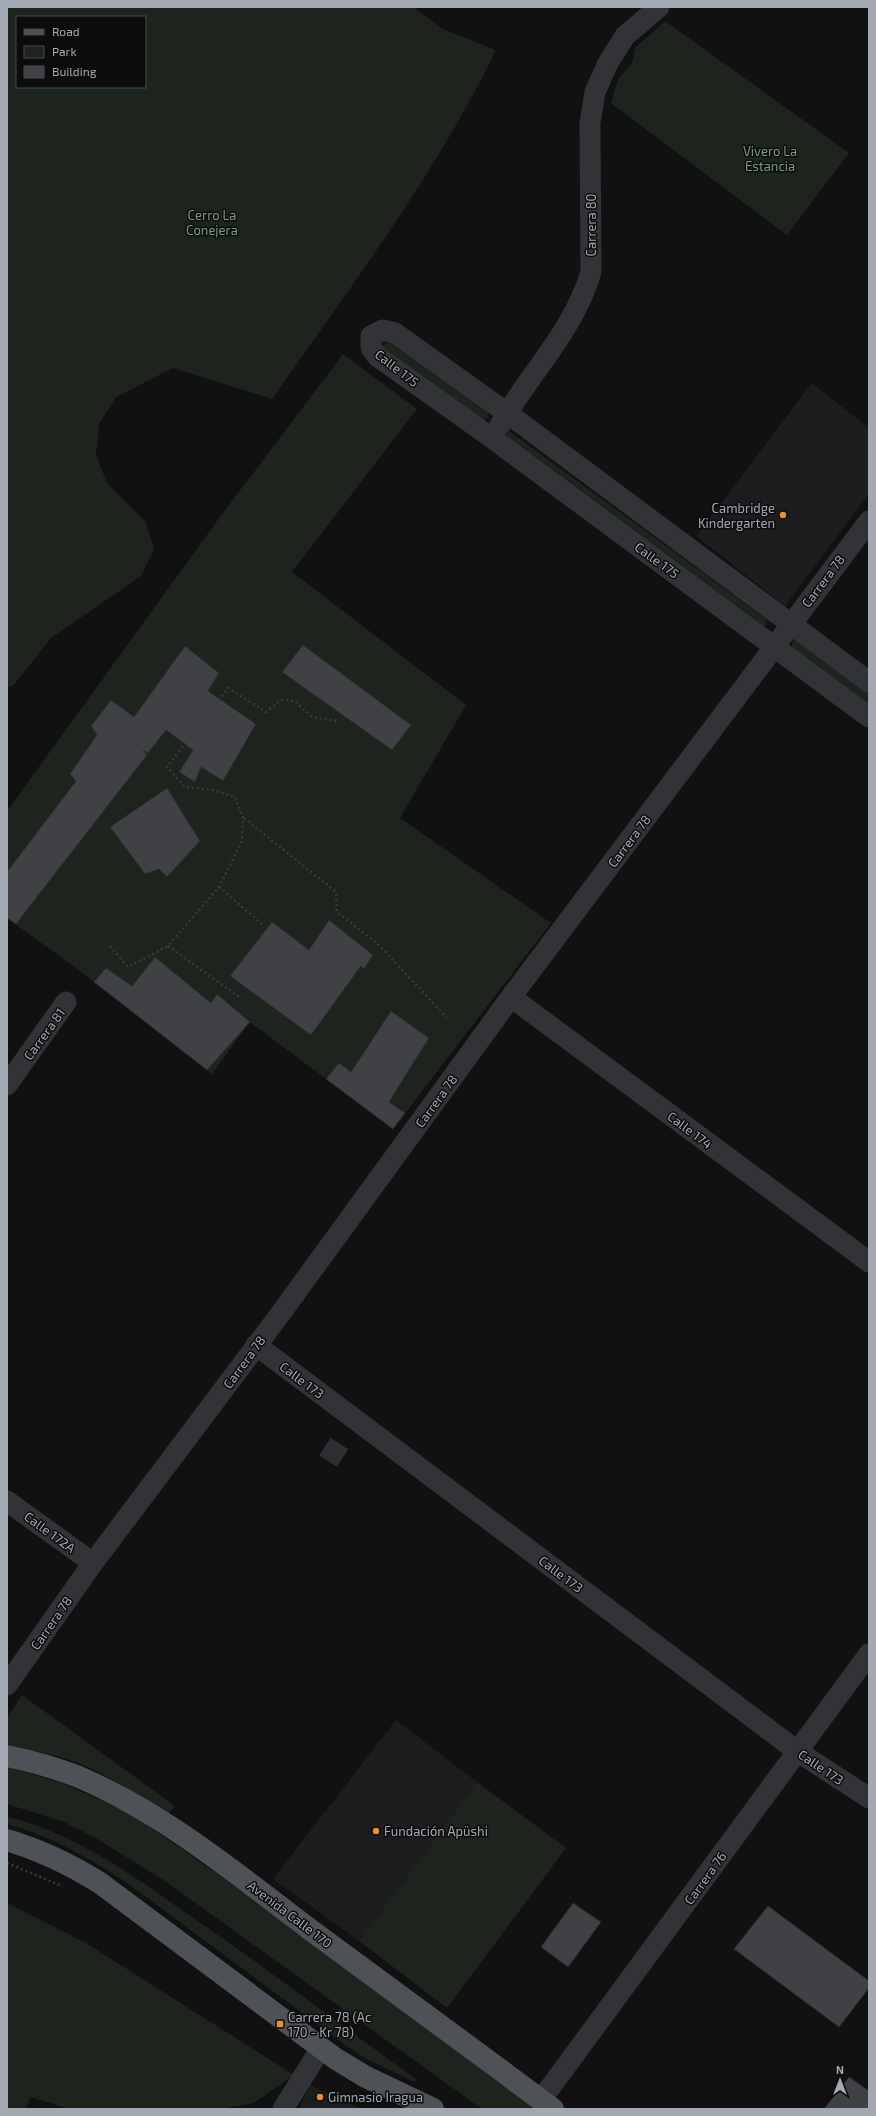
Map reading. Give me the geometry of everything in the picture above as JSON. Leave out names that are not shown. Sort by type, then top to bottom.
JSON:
[{"type":"main road","name":"Avenida Calle 170","points":[[7,1756],[33,1762],[79,1777],[122,1798],[158,1819],[218,1860],[547,2105]]},
{"type":"main road","points":[[7,1840],[32,1848],[72,1866],[100,1883],[321,2048],[366,2077],[433,2109]]},
{"type":"street","name":"Carrera 80","points":[[492,438],[507,413],[548,356],[577,309],[585,291],[591,272],[590,123],[596,92],[608,63],[625,36],[659,7]]},
{"type":"street","name":"Calle 175","points":[[869,682],[507,413],[395,333],[383,330],[372,336],[371,348],[378,357],[492,438],[869,717]]},
{"type":"street","name":"Carrera 78","points":[[7,1684],[93,1563],[256,1345],[511,997],[869,521]]},
{"type":"street","name":"Calle 174","points":[[511,997],[869,1262]]},
{"type":"street","name":"Carrera 81","points":[[7,1085],[66,1002]]},
{"type":"street","name":"Calle 173","points":[[256,1345],[797,1751],[869,1798]]},
{"type":"street","name":"Calle 172A","points":[[7,1501],[93,1563]]},
{"type":"street","name":"Carrera 76","points":[[547,2105],[797,1751],[869,1654]]},
{"type":"street","points":[[283,2109],[321,2048]]},
{"type":"path","points":[[110,946],[128,967],[168,946],[219,887],[242,840],[243,818],[235,797],[213,790],[185,787],[167,767],[228,688],[266,712],[281,700],[295,701],[312,717],[337,721]]},
{"type":"path","points":[[243,818],[336,892],[337,912],[379,945],[447,1018]]},
{"type":"path","points":[[219,887],[262,924]]},
{"type":"path","points":[[168,946],[239,997]]},
{"type":"shaded area","name":"Cambridge Kindergarten","points":[[812,383],[869,428],[869,494],[785,606],[696,536]]},
{"type":"shaded area","name":"Fundación Apüshi","points":[[396,1720],[477,1782],[359,1941],[273,1879]]},
{"type":"shaded area","name":"Gimnasio Iragua","points":[[310,2085],[362,2109],[299,2109]]},
{"type":"green space","name":"Cerro La Conejera","points":[[7,7],[413,7],[443,29],[496,50],[447,141],[420,185],[362,272],[272,399],[173,368],[116,397],[99,424],[96,455],[107,483],[146,522],[154,549],[141,576],[51,638],[13,686],[7,687]]},
{"type":"green space","name":"Vivero La Estancia","points":[[665,21],[849,153],[787,235],[611,103],[618,79],[632,63],[635,48]]},
{"type":"green space","points":[[386,342],[391,343],[488,411],[489,418],[484,420],[385,351],[383,346]]},
{"type":"green space","points":[[343,354],[417,409],[292,572],[466,705],[400,818],[551,923],[393,1129],[250,1022],[212,1074],[84,974],[7,918],[7,811],[220,517]]},
{"type":"green space","points":[[509,431],[766,619],[767,625],[764,626],[506,435]]},
{"type":"green space","points":[[795,640],[799,641],[869,693],[869,706],[792,649],[792,642]]},
{"type":"green space","points":[[22,1695],[175,1806],[169,1814],[136,1793],[90,1768],[61,1757],[7,1744],[7,1718]]},
{"type":"green space","points":[[7,1767],[62,1783],[130,1813],[286,1922],[539,2109],[482,2109],[165,1881],[94,1837],[64,1822],[7,1804]]},
{"type":"green space","points":[[477,1782],[566,1848],[447,2008],[359,1941]]},
{"type":"green space","points":[[7,1817],[32,1824],[81,1845],[127,1872],[249,1957],[417,2080],[415,2082],[368,2060],[348,2047],[123,1880],[52,1840],[7,1824]]},
{"type":"green space","points":[[7,1903],[86,1943],[294,2075],[254,2103],[220,2109],[70,2109],[30,2097],[26,2109],[7,2109]]},
{"type":"building","points":[[303,645],[411,725],[392,750],[282,672]]},
{"type":"building","points":[[185,646],[219,673],[208,691],[256,724],[223,781],[201,767],[195,782],[179,772],[193,750],[166,730],[148,753],[143,750],[147,755],[16,924],[7,918],[7,872],[76,781],[70,774],[97,735],[91,726],[111,700],[134,717]]},
{"type":"building","points":[[167,788],[200,841],[167,877],[159,869],[145,874],[110,827]]},
{"type":"building","points":[[329,920],[373,955],[364,969],[361,966],[311,1035],[230,976],[272,922],[309,950]]},
{"type":"building","points":[[155,957],[211,1003],[217,994],[250,1022],[207,1070],[94,982],[106,968],[132,986]]},
{"type":"building","points":[[391,1011],[429,1038],[389,1102],[405,1113],[393,1129],[326,1079],[339,1063],[351,1072]]},
{"type":"building","points":[[573,1903],[601,1922],[568,1967],[541,1947]]},
{"type":"building","points":[[768,1906],[869,1981],[869,1988],[839,2027],[734,1949]]},
{"type":"building","points":[[849,2077],[869,2091],[869,2109],[824,2109]]},
{"type":"tunnel","points":[[328,1461],[343,1438]]},
{"type":"place","name":"Cambridge Kindergarten","points":[[783,515]]},
{"type":"place","name":"Fundación Apüshi","points":[[376,1831]]},
{"type":"place","name":"Carrera 78 (Ac 170 - Kr 78)","points":[[280,2024]]},
{"type":"place","name":"Gimnasio Iragua","points":[[320,2097]]}]
